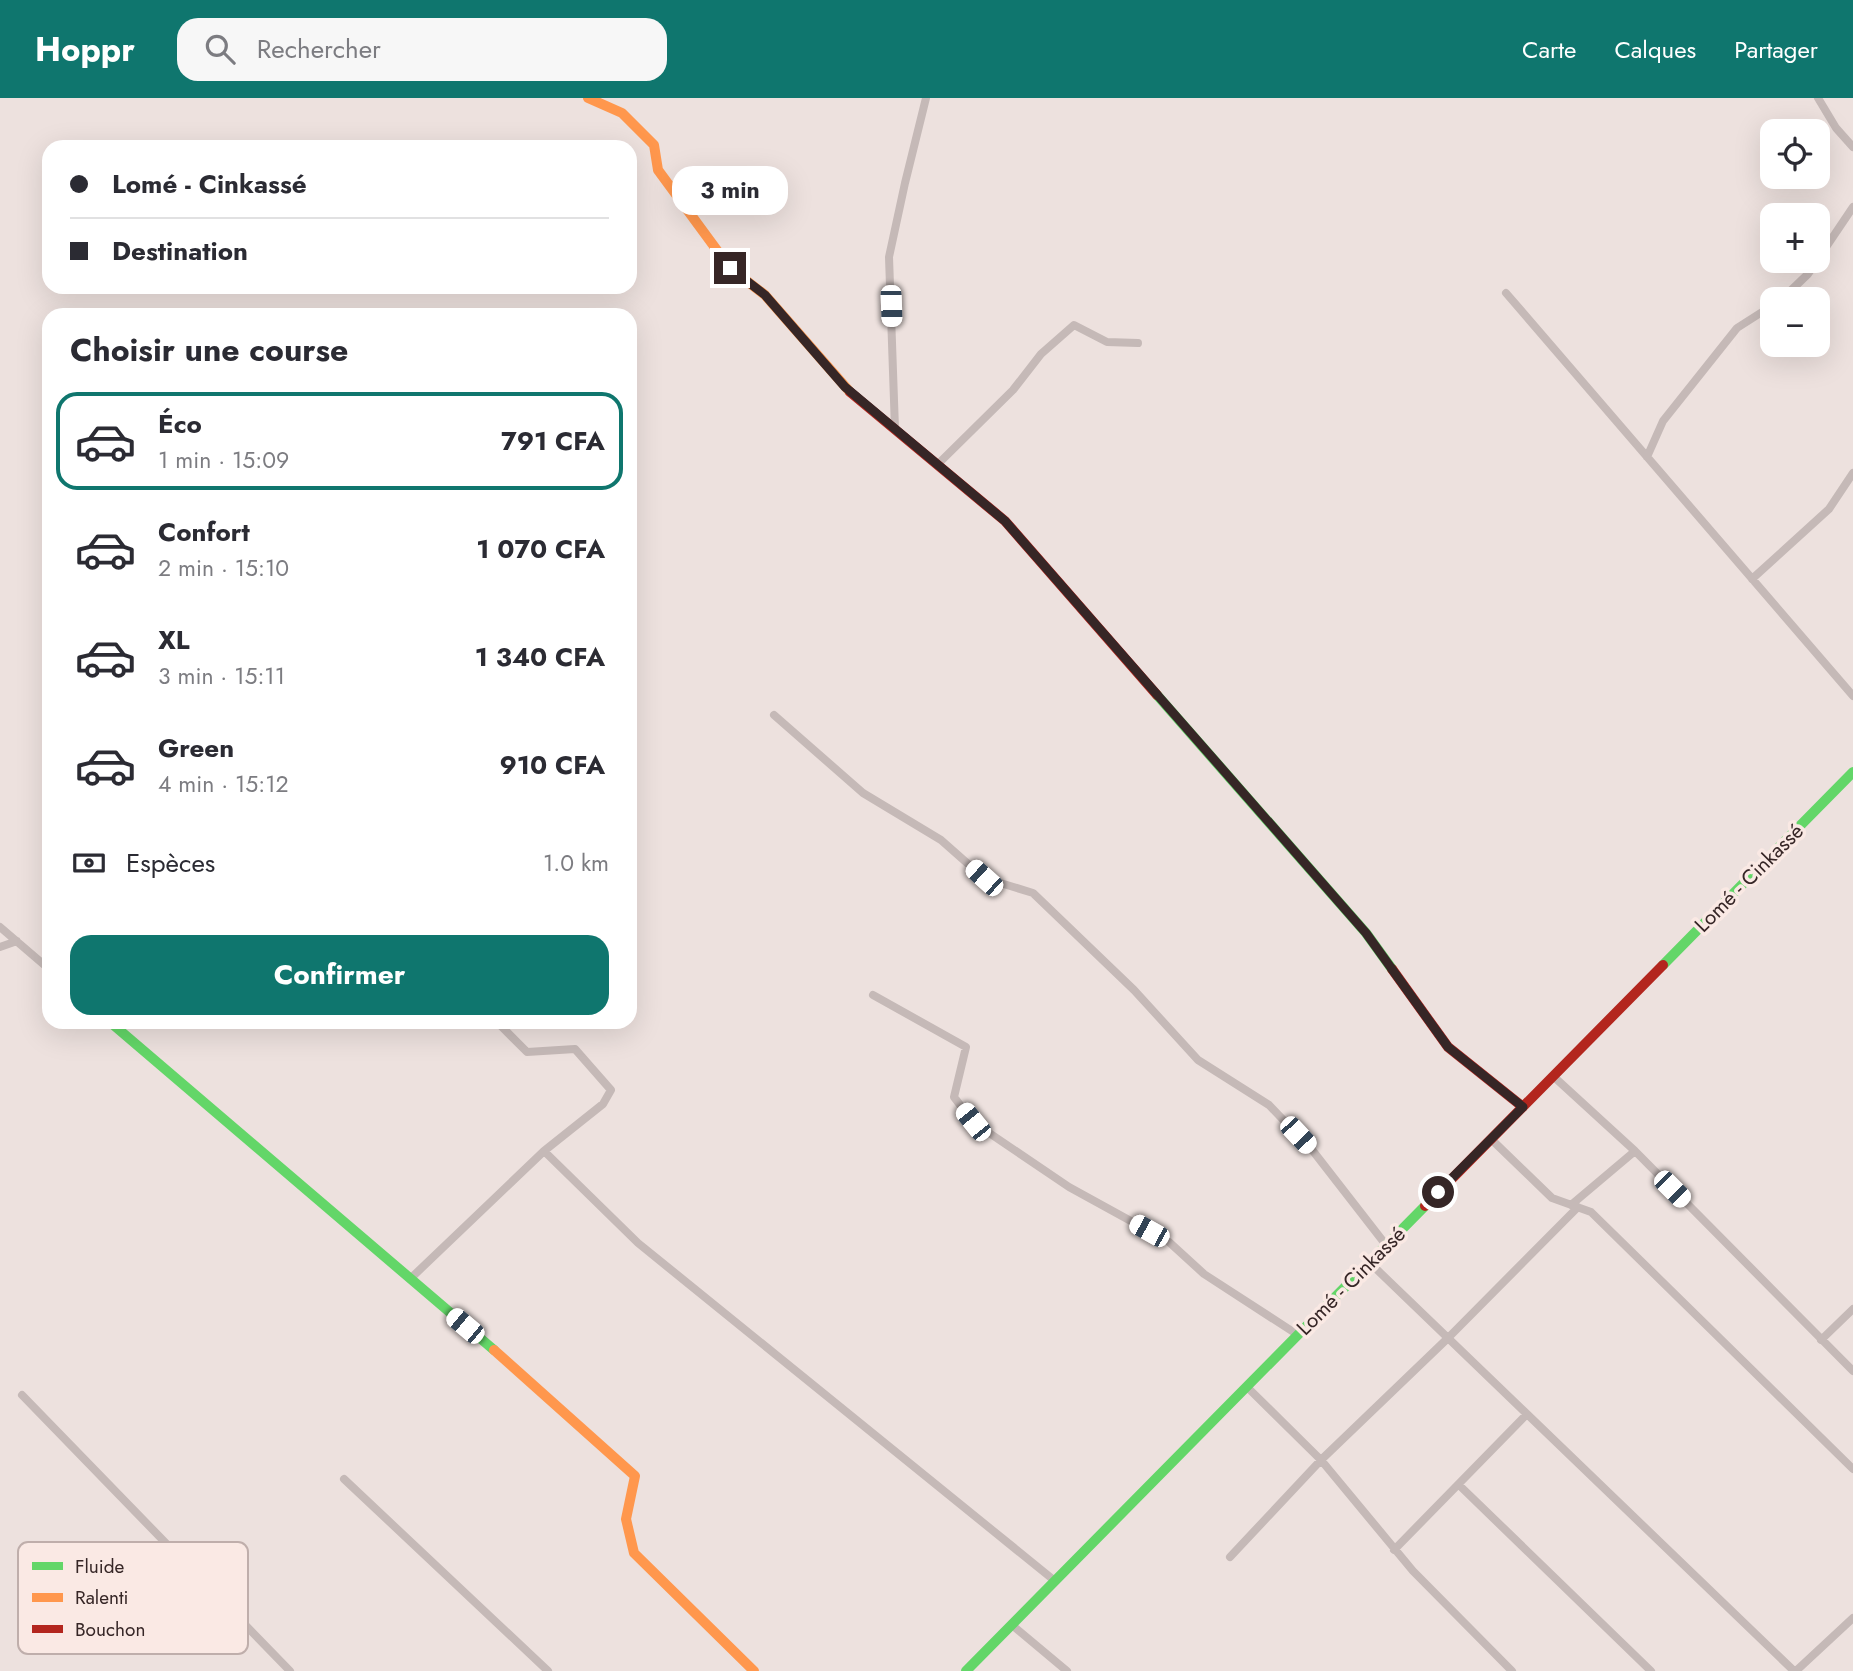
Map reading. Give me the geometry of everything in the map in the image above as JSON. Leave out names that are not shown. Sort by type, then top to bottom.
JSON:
[{"type":"main road","points":[[588,98],[622,113],[654,145],[658,170],[730,268],[765,295],[845,387],[1005,521],[1366,933],[1448,1047],[1523,1107]]},
{"type":"main road","name":"Lomé - Cinkassé","points":[[966,1671],[1853,772]]},
{"type":"main road","points":[[118,1029],[502,1357],[635,1476],[626,1519],[634,1553],[754,1671]]},
{"type":"street","points":[[895,429],[890,257],[926,98]]},
{"type":"street","points":[[1818,98],[1836,128],[1853,148]]},
{"type":"street","points":[[1830,242],[1853,207]]},
{"type":"street","points":[[1795,287],[1809,273]]},
{"type":"street","points":[[1506,293],[1853,696]]},
{"type":"street","points":[[1647,457],[1663,421],[1737,328],[1760,313]]},
{"type":"street","points":[[938,464],[1013,390],[1041,354],[1074,325],[1107,342],[1138,343]]},
{"type":"street","points":[[1752,579],[1829,509],[1853,473]]},
{"type":"street","points":[[774,715],[863,793],[941,840],[984,878],[1033,893],[1135,990],[1198,1060],[1269,1105],[1312,1151],[1386,1245]]},
{"type":"street","points":[[0,927],[42,963]]},
{"type":"street","points":[[0,947],[16,941]]},
{"type":"street","points":[[873,995],[966,1048],[954,1097],[973,1122],[1069,1186],[1169,1242],[1204,1274],[1298,1335]]},
{"type":"street","points":[[410,1279],[544,1151],[603,1104],[611,1090],[575,1049],[527,1052],[504,1029]]},
{"type":"street","points":[[1553,1076],[1635,1151],[1853,1371]]},
{"type":"street","points":[[1490,1139],[1552,1198],[1591,1212],[1853,1469]]},
{"type":"street","points":[[544,1151],[638,1243],[1055,1581]]},
{"type":"street","points":[[1230,1557],[1321,1460],[1448,1338],[1574,1206],[1635,1151]]},
{"type":"street","points":[[1369,1262],[1795,1671],[1853,1618]]},
{"type":"street","points":[[1821,1340],[1853,1309]]},
{"type":"street","points":[[1247,1387],[1321,1460],[1413,1571],[1512,1671]]},
{"type":"street","points":[[22,1395],[164,1542]]},
{"type":"street","points":[[1394,1550],[1527,1414]]},
{"type":"street","points":[[344,1479],[548,1671]]},
{"type":"street","points":[[1459,1485],[1651,1671]]},
{"type":"street","points":[[1012,1625],[1068,1671]]},
{"type":"street","points":[[248,1629],[289,1671]]},
{"type":"traffic: fast","points":[[1157,695],[1366,933],[1392,969]]},
{"type":"traffic: fast","points":[[1663,965],[1853,772]]},
{"type":"traffic: fast","points":[[118,1029],[494,1350]]},
{"type":"traffic: fast","points":[[966,1671],[1425,1206]]},
{"type":"traffic: slow","points":[[588,98],[622,113],[654,145],[658,170],[730,268],[765,295],[850,392]]},
{"type":"traffic: slow","points":[[494,1350],[635,1476],[626,1519],[634,1553],[754,1671]]},
{"type":"traffic: jam","points":[[850,392],[1005,521],[1157,695]]},
{"type":"traffic: jam","points":[[1425,1206],[1663,965]]},
{"type":"traffic: jam","points":[[1392,969],[1448,1047],[1523,1107]]},
{"type":"route","points":[[730,268],[765,295],[845,387],[1005,521],[1366,933],[1448,1047],[1523,1107],[1438,1192]]}]
